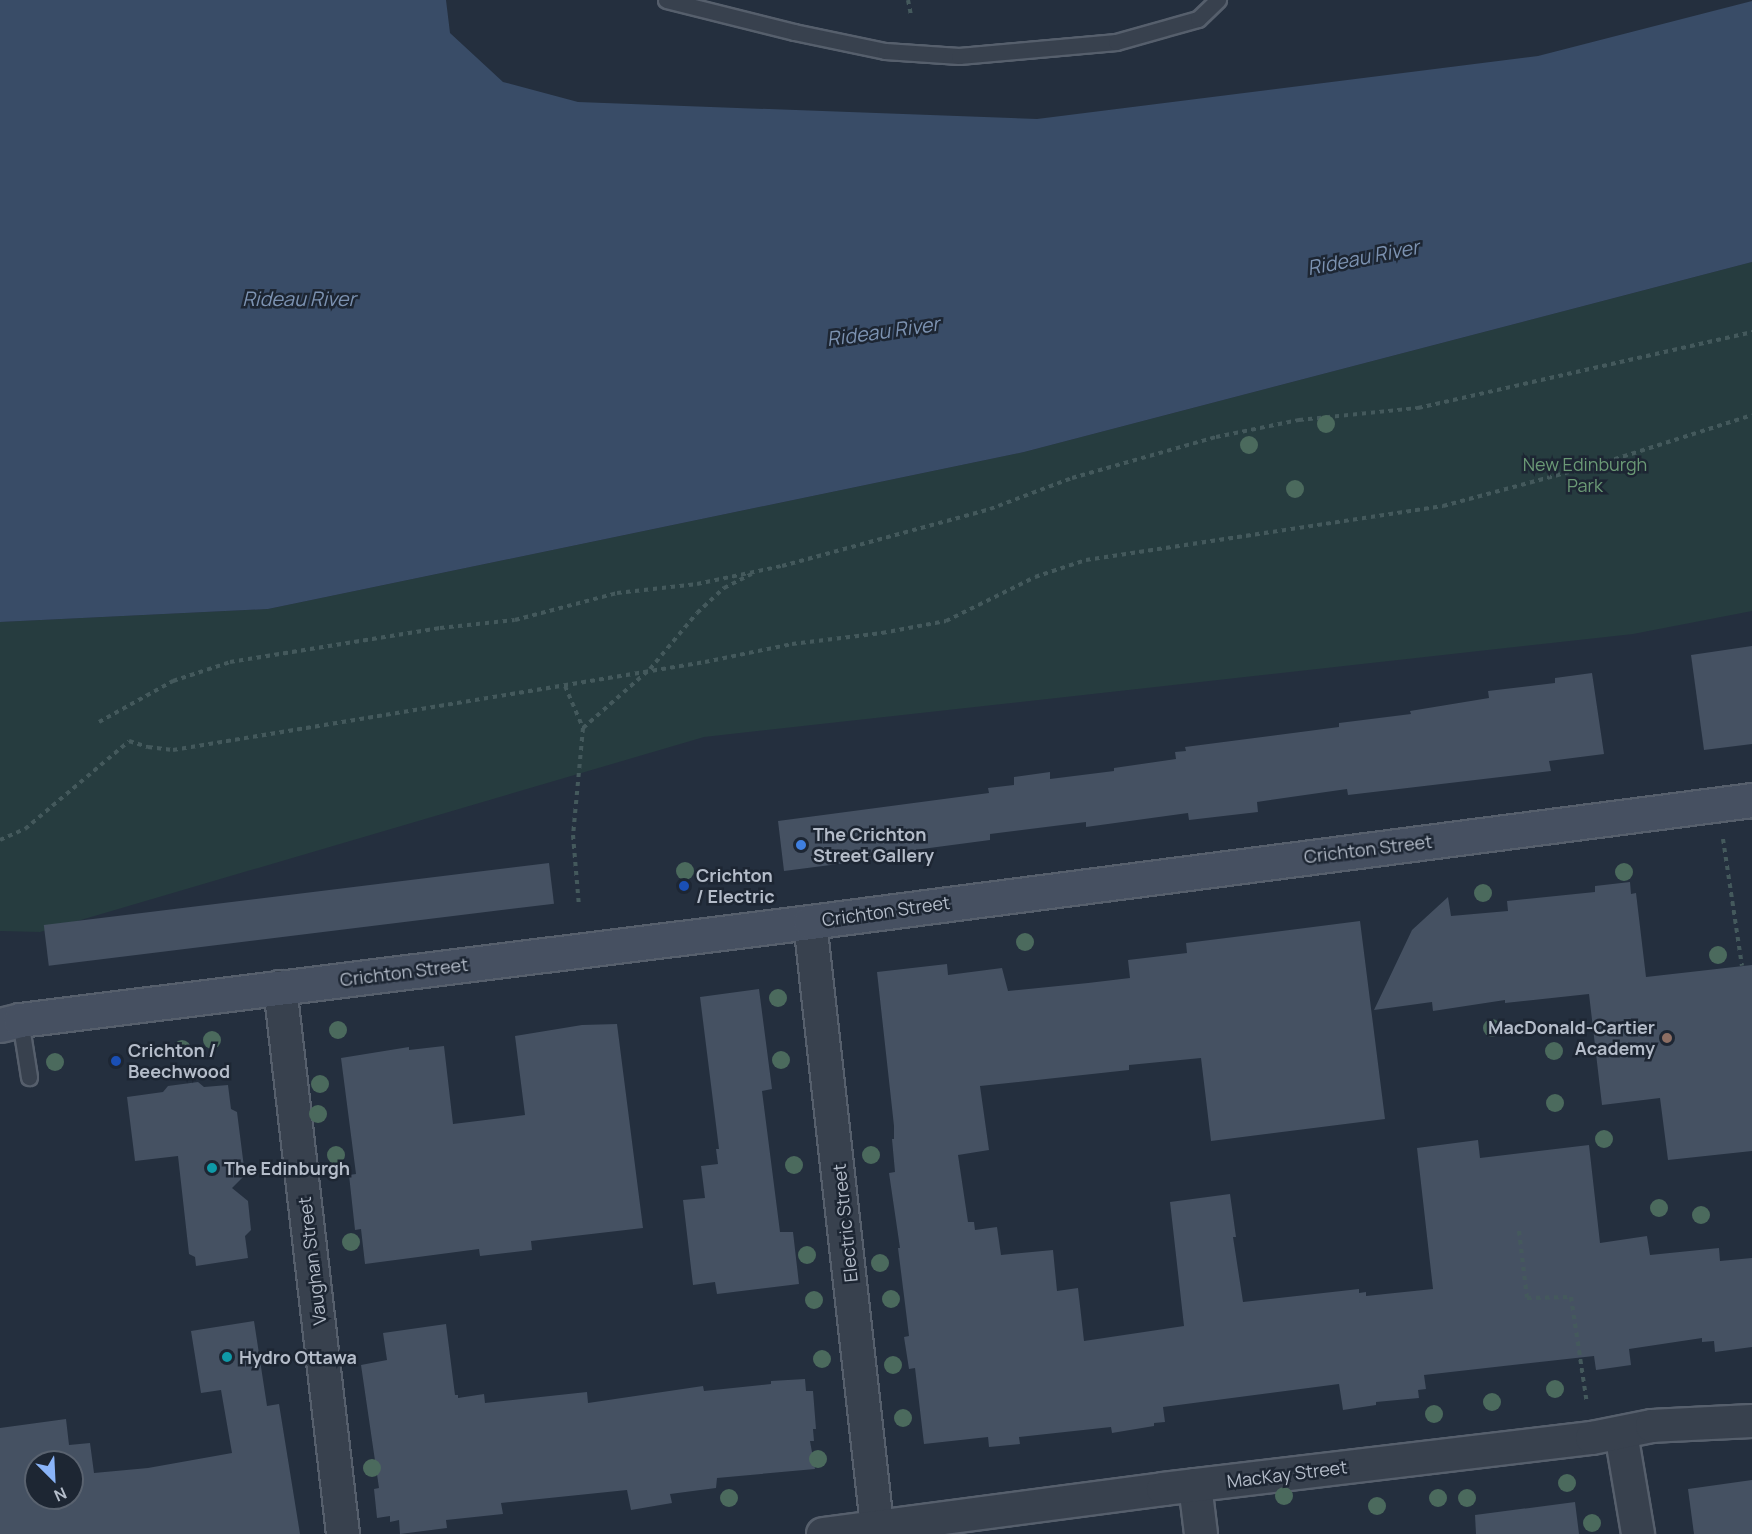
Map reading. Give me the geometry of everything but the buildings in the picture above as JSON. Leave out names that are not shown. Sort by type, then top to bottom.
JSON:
[{"type":"street","name":"Crichton Street","points":[[7,1021],[810,922],[1752,800]]},
{"type":"street","name":"Electric Street","points":[[810,922],[878,1525]]},
{"type":"street","name":"Vaughan Street","points":[[280,987],[343,1534]]},
{"type":"street","name":"MacKay Street","points":[[823,1534],[1194,1485],[1607,1435],[1652,1426],[1752,1421]]},
{"type":"street","points":[[1607,1435],[1638,1534]]},
{"type":"street","points":[[1194,1485],[1201,1534]]},
{"type":"lane","points":[[666,0],[794,32],[885,51],[958,56],[1116,42],[1198,19],[1218,0]]},
{"type":"lane","points":[[7,1021],[29,1077]]},
{"type":"path","points":[[908,0],[911,15]]},
{"type":"path","points":[[99,722],[173,681],[230,662],[440,628],[515,620],[617,593],[697,584],[760,570],[990,509],[1072,478],[1216,437],[1299,420],[1418,408],[1752,332]]},
{"type":"path","points":[[0,840],[25,829],[129,741],[173,750],[565,686],[650,669],[705,662],[792,644],[882,633],[946,621],[1035,577],[1086,560],[1443,506],[1606,462],[1752,415]]},
{"type":"path","points":[[584,728],[650,669],[697,613],[724,588],[760,570]]},
{"type":"path","points":[[565,686],[584,728],[573,835],[579,906]]},
{"type":"path","points":[[1719,804],[1742,966]]},
{"type":"path","points":[[1519,1231],[1527,1298],[1571,1297],[1607,1435]]},
{"type":"green space","name":"New Edinburgh Park","points":[[1752,262],[1752,611],[1633,634],[704,737],[40,932],[0,931],[0,622],[268,609],[1024,452]]},
{"type":"water","name":"Rideau River","points":[[0,0],[446,0],[450,33],[503,82],[578,102],[1037,119],[1538,56],[1752,1],[1752,262],[1024,452],[268,609],[0,622]]},
{"type":"place","name":"The Crichton Street Gallery","points":[[801,845]]},
{"type":"place","name":"Crichton / Electric","points":[[684,886]]},
{"type":"place","name":"MacDonald-Cartier Academy","points":[[1667,1038]]},
{"type":"place","name":"Crichton / Beechwood","points":[[116,1061]]},
{"type":"place","name":"The Edinburgh","points":[[212,1168]]},
{"type":"place","name":"Hydro Ottawa","points":[[227,1357]]}]
